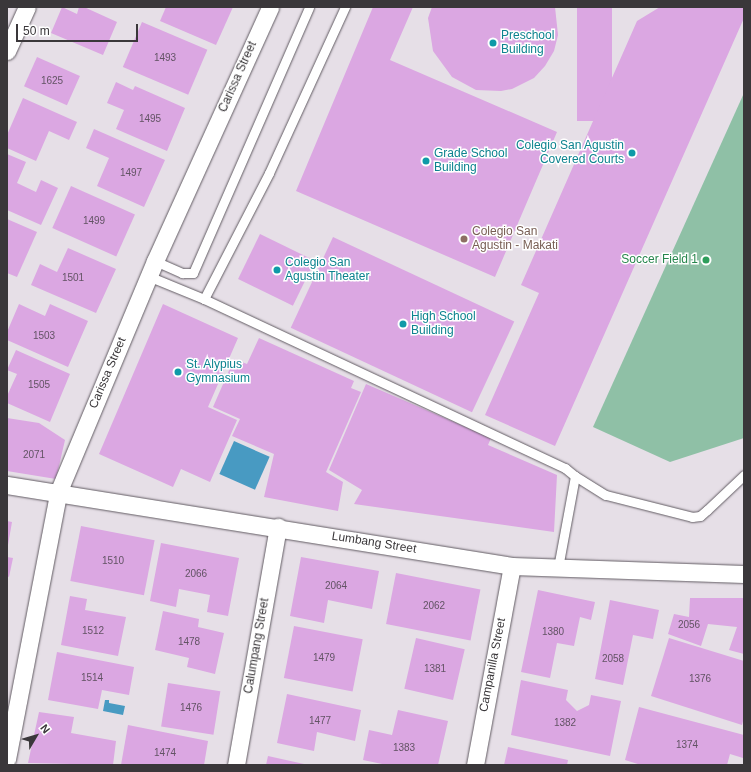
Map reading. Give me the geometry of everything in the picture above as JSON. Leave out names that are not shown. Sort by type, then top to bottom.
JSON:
[{"type":"street","points":[[7,51],[27,7]]},
{"type":"street","name":"Carissa Street","points":[[7,759],[58,493],[152,269],[270,7]]},
{"type":"street","name":"Lumbang Street","points":[[7,485],[278,527],[512,566],[744,574]]},
{"type":"street","name":"Calumpang Street","points":[[236,765],[278,527]]},
{"type":"street","name":"Campanilla Street","points":[[475,765],[512,566]]},
{"type":"lane","points":[[152,269],[193,273],[310,7]]},
{"type":"lane","points":[[204,299],[269,172],[345,7]]},
{"type":"lane","points":[[152,269],[204,299],[555,461],[606,496],[692,517],[700,516],[744,475]]},
{"type":"lane","points":[[558,568],[575,476]]},
{"type":"green space","name":"Soccer Field 1","points":[[744,93],[744,438],[670,462],[593,427]]},
{"type":"water","points":[[234,441],[270,457],[255,490],[219,474]]},
{"type":"water","points":[[105,700],[109,700],[109,703],[125,706],[123,715],[103,711]]},
{"type":"building","points":[[62,7],[77,14],[79,7],[84,7],[117,22],[103,55],[51,33]]},
{"type":"building","points":[[166,7],[233,7],[216,45],[160,21]]},
{"type":"building","name":"Grade School Building","points":[[373,7],[413,7],[390,60],[557,132],[495,277],[296,191]]},
{"type":"building","name":"Preschool Building","points":[[432,7],[555,7],[558,35],[554,51],[545,66],[534,78],[512,89],[501,91],[476,90],[452,77],[433,51],[428,18]]},
{"type":"building","points":[[577,7],[612,7],[612,121],[577,121]]},
{"type":"building","name":"Colegio San Agustin Covered Courts","points":[[660,7],[744,7],[744,18],[555,446],[485,415],[539,293],[521,285],[637,21]]},
{"type":"building","points":[[142,22],[207,50],[188,95],[123,67]]},
{"type":"building","points":[[37,57],[80,76],[67,105],[24,86]]},
{"type":"building","points":[[116,82],[133,90],[135,86],[185,108],[167,151],[116,129],[124,110],[107,103]]},
{"type":"building","points":[[23,98],[77,122],[69,140],[49,131],[36,161],[7,148],[7,135]]},
{"type":"building","points":[[94,129],[165,160],[144,207],[97,186],[109,158],[86,148]]},
{"type":"building","points":[[7,154],[26,162],[17,183],[36,192],[41,180],[58,188],[41,225],[7,210]]},
{"type":"building","points":[[71,186],[135,214],[116,256],[52,228]]},
{"type":"building","points":[[7,219],[37,232],[17,277],[7,273]]},
{"type":"building","name":"Colegio San Agustin Theater","points":[[260,234],[315,261],[293,306],[238,279]]},
{"type":"building","name":"High School Building","points":[[333,237],[514,322],[472,412],[291,328]]},
{"type":"building","points":[[68,248],[116,269],[96,313],[31,285],[40,264],[57,272]]},
{"type":"building","points":[[19,304],[45,316],[50,304],[88,321],[68,367],[7,340],[7,332]]},
{"type":"building","name":"St. Alypius Gymnasium","points":[[163,304],[238,338],[208,407],[237,420],[210,482],[181,469],[173,487],[99,454]]},
{"type":"building","points":[[259,338],[354,381],[351,388],[361,392],[326,472],[343,482],[338,511],[264,497],[274,454],[232,436],[240,419],[213,407],[234,359],[247,364]]},
{"type":"building","points":[[16,350],[70,374],[50,422],[7,403],[7,396],[17,374],[7,370]]},
{"type":"building","points":[[366,384],[491,438],[488,445],[557,475],[554,532],[354,504],[362,490],[329,470]]},
{"type":"building","points":[[7,418],[39,423],[65,440],[56,479],[7,471]]},
{"type":"building","points":[[7,521],[12,522],[8,545],[7,545]]},
{"type":"building","points":[[81,526],[155,540],[144,595],[70,581]]},
{"type":"building","points":[[161,543],[239,558],[228,616],[207,612],[210,595],[179,589],[176,607],[150,601]]},
{"type":"building","points":[[7,557],[13,558],[9,577],[7,576]]},
{"type":"building","points":[[301,557],[379,571],[372,609],[328,600],[324,623],[290,616]]},
{"type":"building","points":[[396,573],[480,589],[470,640],[386,624]]},
{"type":"building","points":[[538,590],[595,602],[591,620],[580,617],[574,646],[557,643],[550,678],[521,672]]},
{"type":"building","points":[[70,596],[87,599],[85,610],[126,617],[118,656],[61,645]]},
{"type":"building","points":[[690,598],[744,598],[744,654],[729,650],[737,627],[708,624],[701,646],[668,634],[674,614],[689,617]]},
{"type":"building","points":[[610,600],[659,610],[653,639],[633,635],[623,685],[595,679]]},
{"type":"building","points":[[163,611],[199,619],[198,627],[224,633],[215,674],[187,667],[189,658],[155,650]]},
{"type":"building","points":[[294,626],[363,639],[353,691],[284,678]]},
{"type":"building","points":[[416,638],[465,649],[453,700],[404,689]]},
{"type":"building","points":[[669,638],[744,661],[744,717],[742,725],[651,696]]},
{"type":"building","points":[[57,652],[134,667],[129,695],[102,690],[98,709],[48,700]]},
{"type":"building","points":[[521,680],[568,690],[566,700],[577,711],[589,705],[591,695],[621,701],[610,756],[511,735]]},
{"type":"building","points":[[168,683],[220,691],[213,735],[161,726]]},
{"type":"building","points":[[287,694],[361,710],[355,741],[317,732],[314,751],[277,743]]},
{"type":"building","points":[[639,707],[744,735],[743,758],[730,754],[727,765],[641,765],[625,760]]},
{"type":"building","points":[[398,710],[448,721],[438,765],[387,765],[363,760],[369,730],[392,735]]},
{"type":"building","points":[[39,712],[74,717],[71,733],[116,741],[113,765],[28,763]]},
{"type":"building","points":[[128,725],[208,741],[204,765],[121,765]]},
{"type":"building","points":[[508,747],[568,760],[567,765],[504,765]]},
{"type":"building","points":[[268,756],[304,764],[304,765],[266,765]]},
{"type":"place","name":"Preschool Building","points":[[493,43]]},
{"type":"place","name":"Colegio San Agustin Covered Courts","points":[[632,153]]},
{"type":"place","name":"Grade School Building","points":[[426,161]]},
{"type":"place","name":"Colegio San Agustin - Makati","points":[[464,239]]},
{"type":"place","name":"Soccer Field 1","points":[[706,260]]},
{"type":"place","name":"Colegio San Agustin Theater","points":[[277,270]]},
{"type":"place","name":"High School Building","points":[[403,324]]},
{"type":"place","name":"St. Alypius Gymnasium","points":[[178,372]]}]
